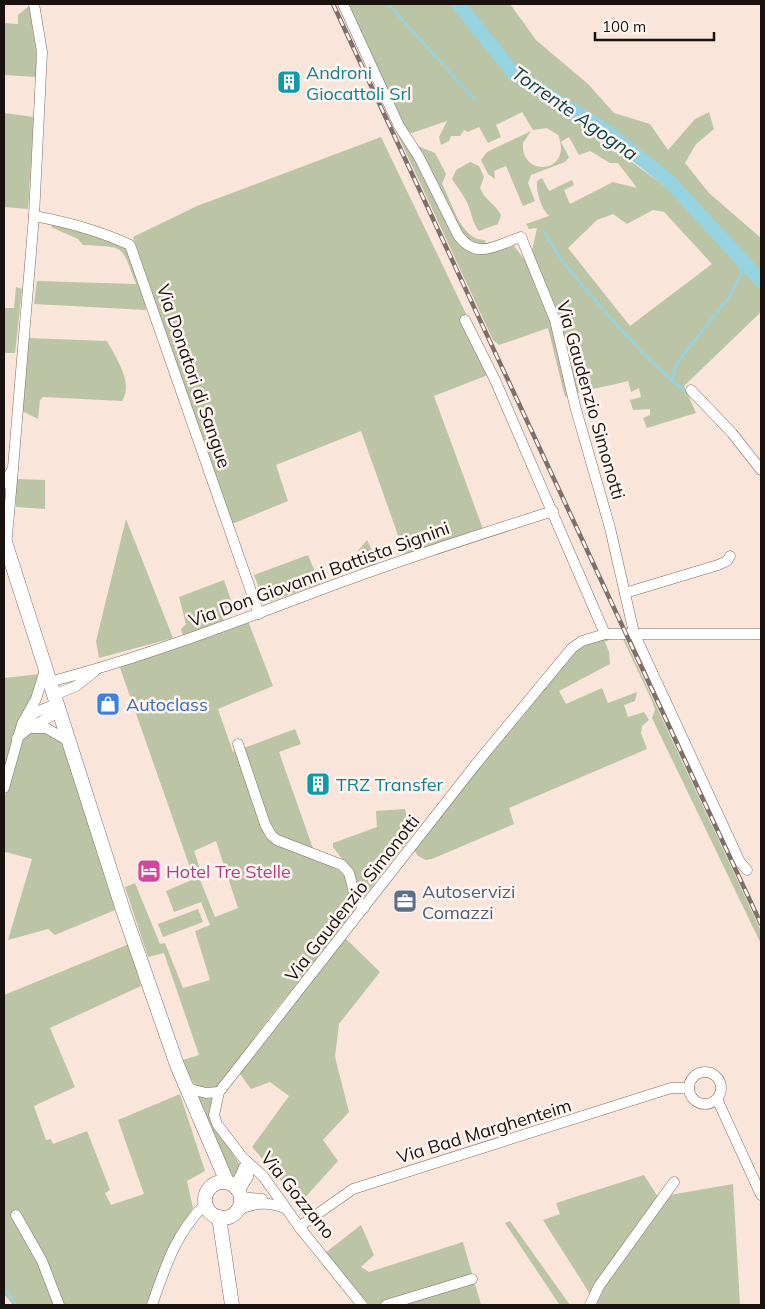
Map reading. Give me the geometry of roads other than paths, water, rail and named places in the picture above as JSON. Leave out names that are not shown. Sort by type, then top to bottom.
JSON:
[{"type":"main road","points":[[5,544],[67,740],[136,946],[186,1088],[232,1195],[226,1262]]},
{"type":"main road","points":[[219,1217],[210,1212],[205,1204],[207,1190],[232,1195]]},
{"type":"main road","points":[[232,1195],[219,1217],[232,1305]]},
{"type":"street","points":[[4,484],[14,455],[34,216],[42,52],[34,4]]},
{"type":"street","name":"Via Gaudenzio Simonotti","points":[[343,4],[399,126],[419,157],[458,236],[464,244],[475,250],[490,248],[521,237],[554,320],[634,633]]},
{"type":"street","name":"Via Donatori di Sangue","points":[[34,216],[94,231],[130,245],[259,614]]},
{"type":"street","points":[[465,320],[495,380],[605,634]]},
{"type":"street","points":[[691,390],[732,434],[761,470]]},
{"type":"street","points":[[5,544],[8,469]]},
{"type":"street","name":"Via Don Giovanni Battista Signini","points":[[53,693],[76,686],[97,670],[259,614],[441,547],[552,510]]},
{"type":"street","points":[[625,593],[718,565],[726,561],[730,556]]},
{"type":"street","points":[[634,633],[662,688],[740,862],[747,870]]},
{"type":"street","name":"Via Gaudenzio Simonotti","points":[[216,1105],[219,1092],[564,655],[582,641],[605,634],[761,634]]},
{"type":"street","points":[[4,788],[25,720],[36,699],[53,693]]},
{"type":"street","points":[[25,720],[36,712],[53,693]]},
{"type":"street","points":[[21,735],[53,693]]},
{"type":"street","points":[[21,735],[39,727],[46,728],[67,740]]},
{"type":"street","points":[[238,744],[270,835],[278,840],[342,865],[349,873],[355,896],[364,908]]},
{"type":"street","points":[[717,1099],[707,1104],[697,1102],[692,1098],[689,1088],[696,1074],[711,1073],[721,1085],[717,1099],[761,1195]]},
{"type":"street","points":[[186,1088],[206,1093],[219,1092]]},
{"type":"street","name":"Via Bad Marghenteim","points":[[300,1227],[353,1189],[671,1088],[689,1088]]},
{"type":"street","name":"Via Gozzano","points":[[216,1105],[214,1115],[217,1124],[246,1161],[263,1176],[285,1208],[362,1305]]},
{"type":"street","points":[[246,1161],[248,1177],[232,1195],[285,1208]]},
{"type":"street","points":[[590,1305],[599,1286],[674,1182]]},
{"type":"street","points":[[152,1305],[171,1251],[188,1221],[205,1204]]},
{"type":"street","points":[[16,1215],[42,1261],[59,1305]]},
{"type":"street","points":[[386,1305],[472,1279]]},
{"type":"waterway","points":[[388,4],[474,99]]},
{"type":"waterway","name":"Torrente Agogna","points":[[458,4],[514,74],[606,131],[669,181],[761,281]]},
{"type":"waterway","points":[[544,231],[563,262],[612,319],[655,365],[691,396]]},
{"type":"waterway","points":[[672,382],[676,364],[729,297],[741,275],[738,256]]},
{"type":"waterway","points":[[4,1288],[17,1305]]},
{"type":"railway","points":[[333,4],[761,924]]},
{"type":"place","name":"Androni Giocattoli Srl","points":[[289,82]]},
{"type":"place","name":"Autoclass","points":[[108,704]]},
{"type":"place","name":"TRZ Transfer","points":[[318,784]]},
{"type":"place","name":"Hotel Tre Stelle","points":[[149,871]]},
{"type":"place","name":"Autoservizi Comazzi","points":[[405,901]]}]
